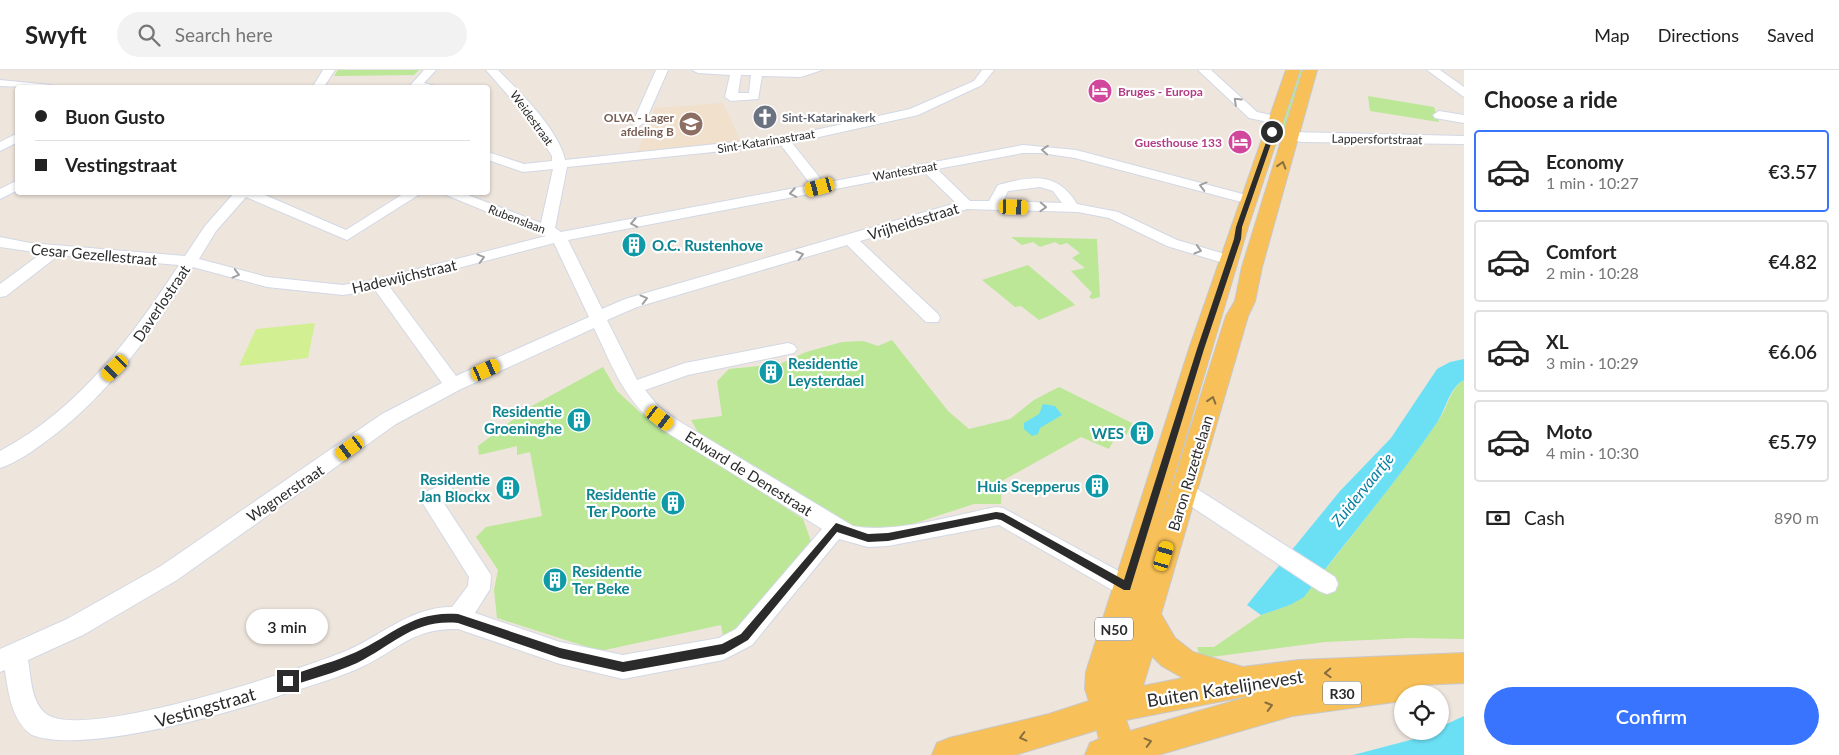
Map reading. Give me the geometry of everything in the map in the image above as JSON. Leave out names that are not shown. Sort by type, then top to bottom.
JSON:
[{"type":"main road","name":"Baron Ruzettelaan","points":[[1114,753],[1107,710],[1101,689],[1101,672],[1230,260],[1237,239],[1247,231],[1252,218],[1249,201],[1293,70]]},
{"type":"main road","name":"Baron Ruzettelaan","points":[[1107,710],[1126,688],[1134,670],[1146,614],[1237,316],[1245,301],[1252,265],[1310,70]]},
{"type":"main road","points":[[1249,201],[1268,212]]},
{"type":"main road","points":[[1230,260],[1252,265]]},
{"type":"main road","name":"R30","points":[[1146,614],[1158,640],[1184,664],[1209,674],[1248,681]]},
{"type":"main road","name":"Buiten Katelijnevest","points":[[1107,710],[1177,694],[1299,674],[1464,668]]},
{"type":"main road","name":"Buiten Katelijnevest","points":[[1114,753],[1292,700],[1376,688],[1464,684]]},
{"type":"main road","name":"R30","points":[[949,755],[1049,730],[1107,710]]},
{"type":"street","points":[[319,85],[329,70]]},
{"type":"street","points":[[415,85],[430,70]]},
{"type":"street","name":"Weidestraat","points":[[492,70],[518,95],[558,154],[560,166]]},
{"type":"street","points":[[639,122],[662,70]]},
{"type":"street","points":[[698,70],[801,74],[816,70]]},
{"type":"street","name":"Sint-Katarinastraat","points":[[490,157],[523,168],[560,166],[784,141],[914,112],[978,83],[988,70]]},
{"type":"street","points":[[1204,70],[1253,115],[1276,120]]},
{"type":"street","points":[[1434,70],[1464,93]]},
{"type":"street","points":[[731,71],[732,97],[754,96],[757,72]]},
{"type":"street","points":[[0,83],[20,85]]},
{"type":"street","points":[[1439,115],[1464,120]]},
{"type":"street","name":"Lappersfortstraat","points":[[1290,136],[1302,138],[1464,140]]},
{"type":"street","points":[[0,147],[15,139]]},
{"type":"street","points":[[784,141],[820,187]]},
{"type":"street","name":"Wantestraat","points":[[553,234],[1023,149],[1040,149],[1076,154],[1126,166],[1249,201]]},
{"type":"street","points":[[560,166],[553,234],[600,318]]},
{"type":"street","points":[[927,167],[966,205]]},
{"type":"street","points":[[998,206],[996,201],[1003,188],[1022,184],[1041,184],[1058,188],[1072,208]]},
{"type":"street","points":[[0,195],[15,186]]},
{"type":"street","name":"Daverlostraat","points":[[0,460],[26,446],[70,414],[115,368],[158,310],[210,229],[241,195]]},
{"type":"street","points":[[251,195],[347,236],[411,195]]},
{"type":"street","name":"Rubenslaan","points":[[454,195],[553,234]]},
{"type":"street","name":"Vrijheidsstraat","points":[[600,318],[612,310],[631,303],[966,205],[1072,208],[1114,215],[1172,243],[1230,260]]},
{"type":"street","name":"Hadewijchstraat","points":[[189,261],[290,286],[343,290],[379,284],[553,234]]},
{"type":"street","points":[[851,240],[932,318]]},
{"type":"street","name":"Cesar Gezellestraat","points":[[0,242],[30,248],[189,261]]},
{"type":"street","points":[[0,292],[56,250]]},
{"type":"street","points":[[379,284],[453,385]]},
{"type":"street","name":"Wagnerstraat","points":[[7,658],[75,627],[169,572],[389,419],[453,385],[600,318]]},
{"type":"street","name":"Edward de Denestraat","points":[[600,318],[633,388],[651,411],[670,425],[836,527]]},
{"type":"street","points":[[633,388],[685,369],[788,349]]},
{"type":"street","points":[[444,492],[430,499],[480,575],[479,589],[458,618]]},
{"type":"street","points":[[1184,492],[1327,584]]},
{"type":"street","points":[[836,527],[849,534],[868,538],[888,537],[996,516],[1003,517],[1127,587]]},
{"type":"street","name":"Vestingstraat","points":[[7,658],[27,711],[42,727],[67,732],[115,731],[191,713],[354,659],[406,628],[424,620],[441,617],[458,618],[560,653],[623,667],[724,649],[744,637],[836,527]]},
{"type":"shaded area","name":"OLVA - Lager afdeling B","points":[[723,103],[741,142],[637,153],[655,108]]},
{"type":"green space","points":[[338,70],[419,70],[414,75],[334,76]]},
{"type":"green space","points":[[1298,70],[1306,70],[1285,134],[1277,132]]},
{"type":"green space","points":[[1368,96],[1434,107],[1439,122],[1370,111]]},
{"type":"green space","points":[[1011,237],[1097,239],[1100,297],[1092,299],[1089,297],[1092,293],[1071,271],[1085,268],[1072,258],[1080,253],[1067,243],[1060,245],[1055,242],[1040,247],[1033,242],[1022,245]]},
{"type":"green space","points":[[1028,265],[1075,305],[1039,320],[1021,306],[1015,307],[982,280]]},
{"type":"green space","points":[[315,323],[308,358],[239,366],[256,329]]},
{"type":"green space","points":[[892,340],[948,411],[969,429],[1010,419],[1034,400],[1059,387],[1132,423],[1124,440],[1116,436],[1109,449],[1081,437],[1002,481],[1001,504],[974,504],[900,528],[866,533],[836,518],[700,436],[691,420],[722,416],[717,381],[729,369],[780,364],[806,352],[842,342],[863,341],[878,346]]},
{"type":"green space","points":[[603,367],[617,391],[642,414],[803,519],[811,541],[738,629],[723,636],[721,625],[600,651],[497,618],[494,590],[498,570],[476,537],[486,527],[542,516],[530,452],[517,455],[517,446],[479,455],[478,446],[530,407]]},
{"type":"green space","points":[[1464,380],[1464,639],[1409,638],[1325,642],[1211,657],[1200,656],[1197,647],[1214,647],[1261,615],[1290,605],[1313,586],[1327,584],[1334,576],[1325,570],[1412,457],[1440,418],[1456,387]]},
{"type":"water","name":"Zuidervaartje","points":[[1464,359],[1464,380],[1455,388],[1438,421],[1406,466],[1304,597],[1290,605],[1261,615],[1247,605],[1340,491],[1391,438],[1437,369],[1450,362]]},
{"type":"water","points":[[1043,404],[1055,406],[1062,415],[1040,428],[1038,434],[1032,436],[1024,429],[1024,423],[1039,414]]},
{"type":"water","points":[[1464,716],[1464,755],[1353,755],[1410,740],[1449,740],[1449,723]]},
{"type":"place","name":"Bruges - Europa","points":[[1100,91]]},
{"type":"place","name":"Sint-Katarinakerk","points":[[765,117]]},
{"type":"place","name":"OLVA - Lager afdeling B","points":[[691,124]]},
{"type":"place","name":"Guesthouse 133","points":[[1240,142]]},
{"type":"place","name":"O.C. Rustenhove","points":[[634,245]]},
{"type":"place","name":"Residentie Leysterdael","points":[[771,372]]},
{"type":"place","name":"Residentie Groeninghe","points":[[579,420]]},
{"type":"place","name":"WES","points":[[1142,433]]},
{"type":"place","name":"Huis Scepperus","points":[[1097,486]]},
{"type":"place","name":"Residentie Jan Blockx","points":[[508,488]]},
{"type":"place","name":"Residentie Ter Poorte","points":[[673,503]]},
{"type":"place","name":"Residentie Ter Beke","points":[[555,580]]},
{"type":"route","points":[[288,681],[354,659],[406,628],[424,620],[441,617],[458,618],[560,653],[623,667],[724,649],[744,637],[836,527],[849,534],[868,538],[888,537],[996,516],[1003,517],[1011,519],[1127,587],[1200,349],[1272,132]]}]
